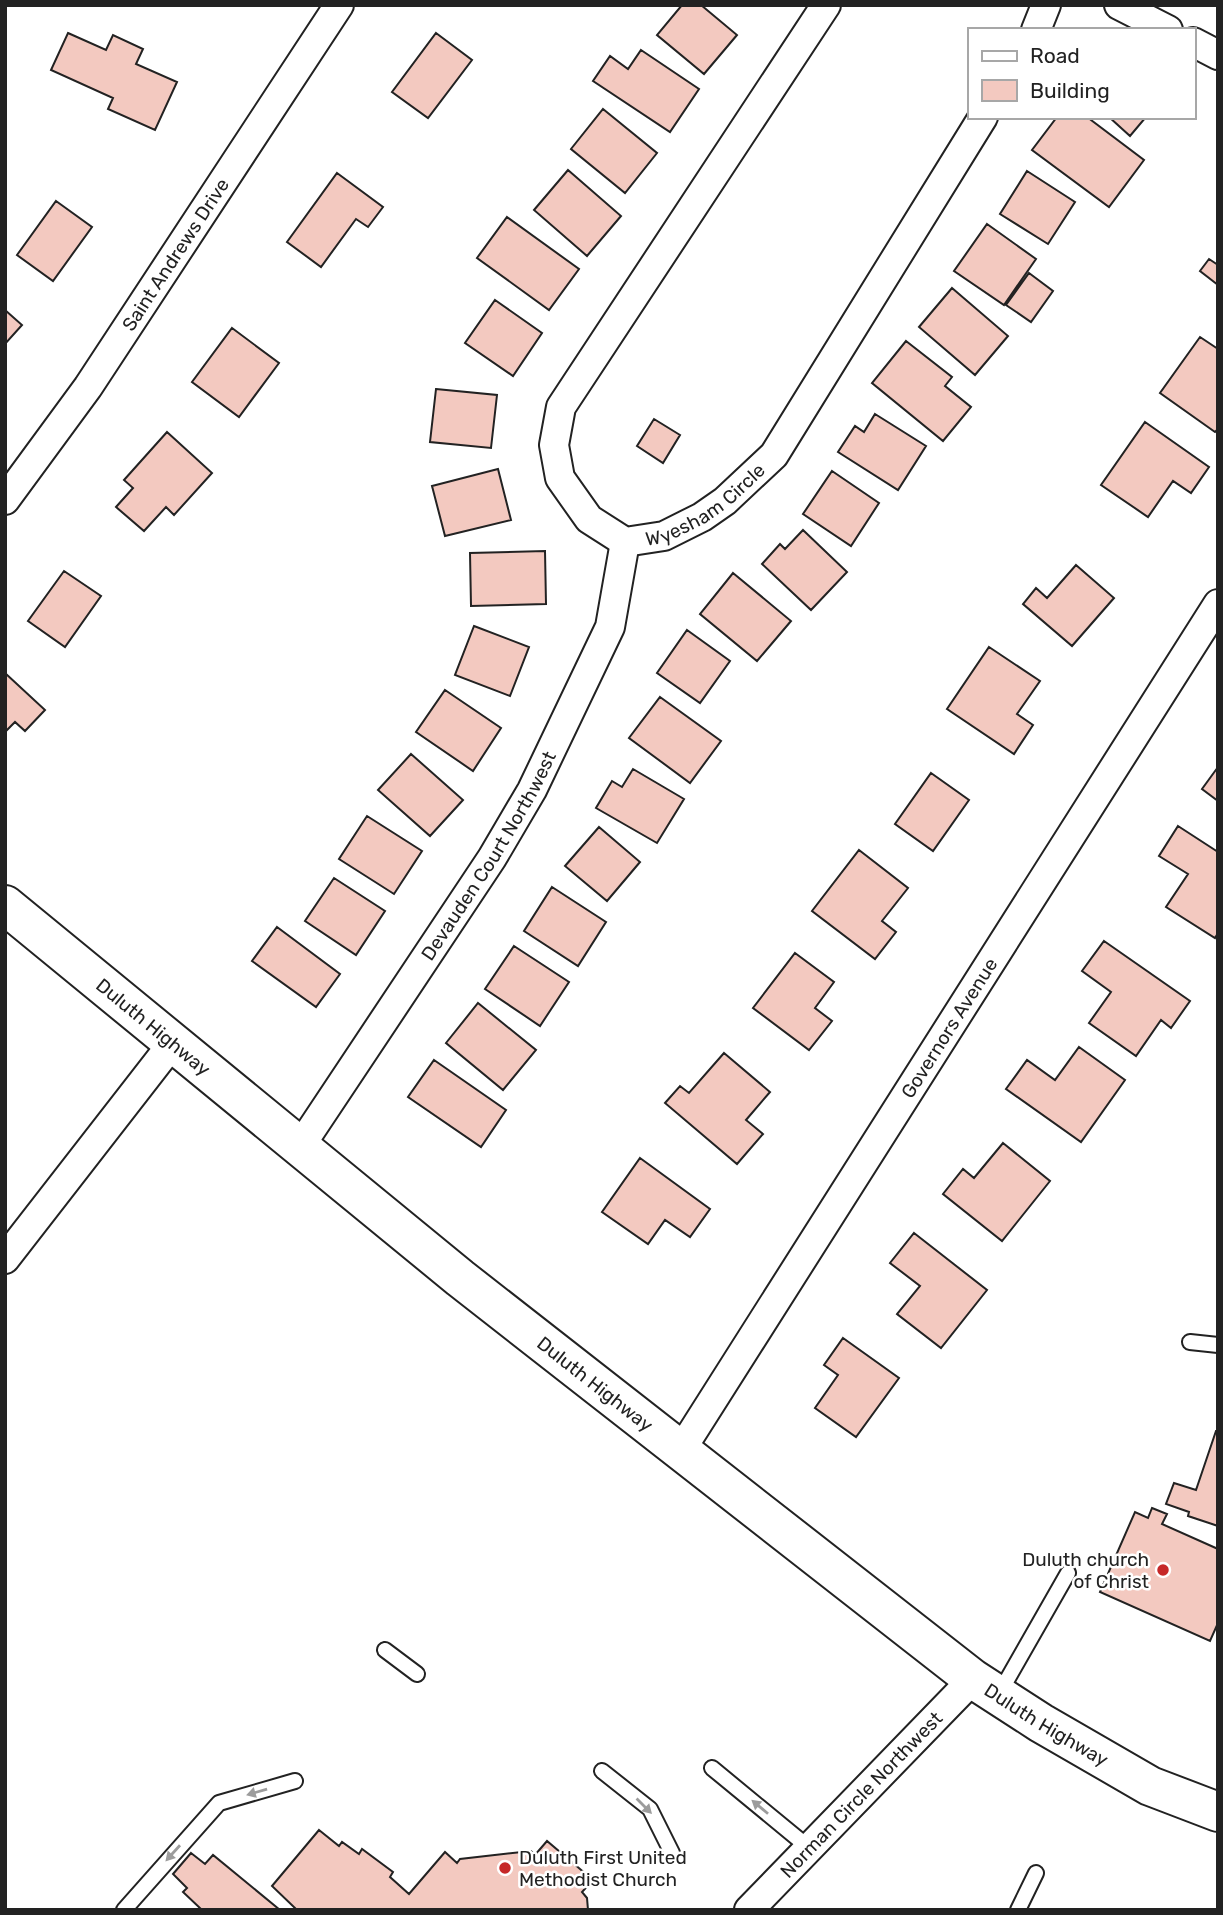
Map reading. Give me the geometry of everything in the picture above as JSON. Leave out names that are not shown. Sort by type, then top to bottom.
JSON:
[{"type":"main road","name":"Duluth Highway","points":[[5,905],[460,1278],[985,1687],[1150,1786],[1218,1812]]},
{"type":"street","name":"Wyesham Circle","points":[[826,5],[561,407],[554,445],[561,478],[589,519],[625,542],[664,536],[702,517],[725,501],[774,455],[982,119]]},
{"type":"street","points":[[1037,28],[1046,5]]},
{"type":"street","points":[[1119,5],[1164,28]]},
{"type":"street","name":"Saint Andrews Drive","points":[[5,500],[88,387],[327,10]]},
{"type":"street","points":[[1195,43],[1218,55]]},
{"type":"street","name":"Devauden Court Northwest","points":[[301,1145],[492,858],[532,790],[610,627],[625,542]]},
{"type":"street","name":"Governors Avenue","points":[[681,1450],[1218,604]]},
{"type":"street","points":[[5,1259],[172,1044]]},
{"type":"street","name":"Norman Circle Northwest","points":[[749,1910],[808,1847],[985,1687]]},
{"type":"lane","points":[[1190,1342],[1218,1345]]},
{"type":"lane","points":[[985,1687],[1068,1573]]},
{"type":"lane","points":[[385,1650],[417,1674]]},
{"type":"lane","points":[[712,1768],[808,1847]]},
{"type":"lane","points":[[602,1771],[650,1809],[672,1853]]},
{"type":"lane","points":[[124,1910],[219,1803],[295,1781]]},
{"type":"lane","points":[[1018,1910],[1037,1873]]},
{"type":"building","points":[[682,5],[701,5],[737,35],[704,74],[657,35]]},
{"type":"building","points":[[68,33],[106,50],[113,35],[143,49],[136,64],[177,82],[155,130],[108,109],[113,98],[51,70]]},
{"type":"building","points":[[436,33],[472,60],[428,118],[392,92]]},
{"type":"building","points":[[641,50],[699,89],[670,132],[593,81],[610,56],[628,69]]},
{"type":"building","points":[[603,109],[657,153],[625,193],[571,149]]},
{"type":"building","points":[[1055,119],[1090,119],[1144,160],[1109,207],[1032,150]]},
{"type":"building","points":[[1111,119],[1144,119],[1130,136]]},
{"type":"building","points":[[568,170],[621,216],[587,256],[534,210]]},
{"type":"building","points":[[1027,171],[1075,202],[1048,244],[1000,214]]},
{"type":"building","points":[[337,173],[383,207],[368,227],[356,219],[321,267],[287,242]]},
{"type":"building","points":[[56,201],[92,227],[53,281],[17,255]]},
{"type":"building","points":[[507,217],[579,269],[549,310],[477,258]]},
{"type":"building","points":[[987,224],[1036,259],[1004,305],[954,271]]},
{"type":"building","points":[[1209,259],[1218,265],[1218,285],[1200,271]]},
{"type":"building","points":[[1029,273],[1053,291],[1031,322],[1006,305]]},
{"type":"building","points":[[952,288],[1008,336],[975,375],[919,327]]},
{"type":"building","points":[[495,300],[542,333],[513,376],[465,343]]},
{"type":"building","points":[[5,310],[22,325],[5,344]]},
{"type":"building","points":[[232,328],[279,363],[239,417],[192,382]]},
{"type":"building","points":[[1200,337],[1218,349],[1218,429],[1215,432],[1160,393]]},
{"type":"building","points":[[906,341],[952,377],[945,386],[971,407],[943,441],[872,383]]},
{"type":"building","points":[[436,389],[497,395],[491,448],[430,442]]},
{"type":"building","points":[[875,414],[926,446],[898,490],[838,452],[855,426],[864,432]]},
{"type":"building","points":[[654,419],[680,435],[663,463],[637,446]]},
{"type":"building","points":[[1145,422],[1209,467],[1191,493],[1173,481],[1148,517],[1101,485]]},
{"type":"building","points":[[167,432],[212,473],[174,515],[166,507],[144,531],[116,507],[133,488],[124,480]]},
{"type":"building","points":[[498,469],[511,520],[445,536],[432,486]]},
{"type":"building","points":[[832,471],[879,503],[851,546],[803,514]]},
{"type":"building","points":[[803,530],[847,572],[811,610],[762,564],[780,544],[785,549]]},
{"type":"building","points":[[545,551],[546,604],[471,606],[470,553]]},
{"type":"building","points":[[1076,565],[1114,598],[1072,646],[1023,604],[1036,588],[1047,598]]},
{"type":"building","points":[[64,571],[101,596],[65,647],[28,621]]},
{"type":"building","points":[[733,573],[791,621],[757,661],[700,614]]},
{"type":"building","points":[[474,626],[529,647],[510,696],[455,675]]},
{"type":"building","points":[[687,630],[730,661],[700,703],[657,673]]},
{"type":"building","points":[[989,647],[1040,681],[1017,714],[1033,725],[1014,754],[947,709]]},
{"type":"building","points":[[5,673],[45,710],[25,731],[15,722],[5,732]]},
{"type":"building","points":[[445,690],[501,728],[473,771],[416,732]]},
{"type":"building","points":[[660,697],[721,741],[690,783],[629,738]]},
{"type":"building","points":[[411,754],[463,800],[430,836],[378,790]]},
{"type":"building","points":[[1218,767],[1218,801],[1202,789]]},
{"type":"building","points":[[633,769],[684,799],[657,843],[596,808],[612,781],[622,787]]},
{"type":"building","points":[[931,773],[969,800],[933,851],[895,824]]},
{"type":"building","points":[[367,816],[422,851],[394,894],[339,859]]},
{"type":"building","points":[[1178,826],[1218,852],[1218,933],[1215,938],[1166,907],[1188,874],[1159,856]]},
{"type":"building","points":[[599,827],[640,862],[607,901],[565,866]]},
{"type":"building","points":[[859,850],[908,888],[882,921],[896,932],[875,959],[812,911]]},
{"type":"building","points":[[334,878],[385,911],[356,955],[305,921]]},
{"type":"building","points":[[552,887],[606,922],[578,966],[524,931]]},
{"type":"building","points":[[277,927],[340,974],[316,1007],[252,961]]},
{"type":"building","points":[[1104,941],[1190,1001],[1171,1028],[1161,1020],[1136,1056],[1089,1023],[1111,992],[1082,971]]},
{"type":"building","points":[[514,946],[569,982],[540,1026],[485,989]]},
{"type":"building","points":[[795,953],[834,982],[815,1008],[832,1021],[809,1050],[753,1008]]},
{"type":"building","points":[[478,1003],[536,1050],[503,1090],[446,1043]]},
{"type":"building","points":[[1079,1047],[1125,1080],[1081,1142],[1006,1089],[1027,1060],[1055,1080]]},
{"type":"building","points":[[724,1053],[770,1092],[746,1120],[763,1134],[737,1164],[665,1103],[680,1086],[689,1093]]},
{"type":"building","points":[[434,1060],[506,1110],[481,1147],[408,1097]]},
{"type":"building","points":[[1003,1143],[1050,1181],[1002,1241],[943,1194],[963,1169],[974,1178]]},
{"type":"building","points":[[640,1158],[710,1209],[690,1237],[665,1220],[648,1244],[602,1212]]},
{"type":"building","points":[[914,1233],[987,1290],[941,1348],[897,1314],[920,1286],[890,1263]]},
{"type":"building","points":[[843,1338],[899,1378],[856,1437],[815,1408],[838,1375],[824,1365]]},
{"type":"building","points":[[1216,1431],[1218,1526],[1188,1516],[1189,1512],[1166,1504],[1174,1483],[1196,1490]]},
{"type":"building","name":"Duluth church of Christ","points":[[1152,1508],[1167,1514],[1162,1524],[1218,1549],[1218,1623],[1210,1641],[1100,1592],[1135,1512],[1148,1518]]},
{"type":"building","name":"Duluth First United Methodist Church","points":[[319,1830],[339,1846],[342,1842],[359,1854],[362,1849],[393,1872],[390,1877],[409,1894],[445,1852],[457,1863],[460,1859],[531,1851],[535,1855],[547,1841],[593,1880],[582,1892],[587,1898],[588,1910],[297,1910],[272,1886]]},
{"type":"building","points":[[191,1853],[205,1864],[213,1855],[280,1910],[202,1910],[183,1892],[187,1888],[173,1874]]},
{"type":"place","name":"Duluth church of Christ","points":[[1163,1570]]},
{"type":"place","name":"Duluth First United Methodist Church","points":[[505,1868]]}]
